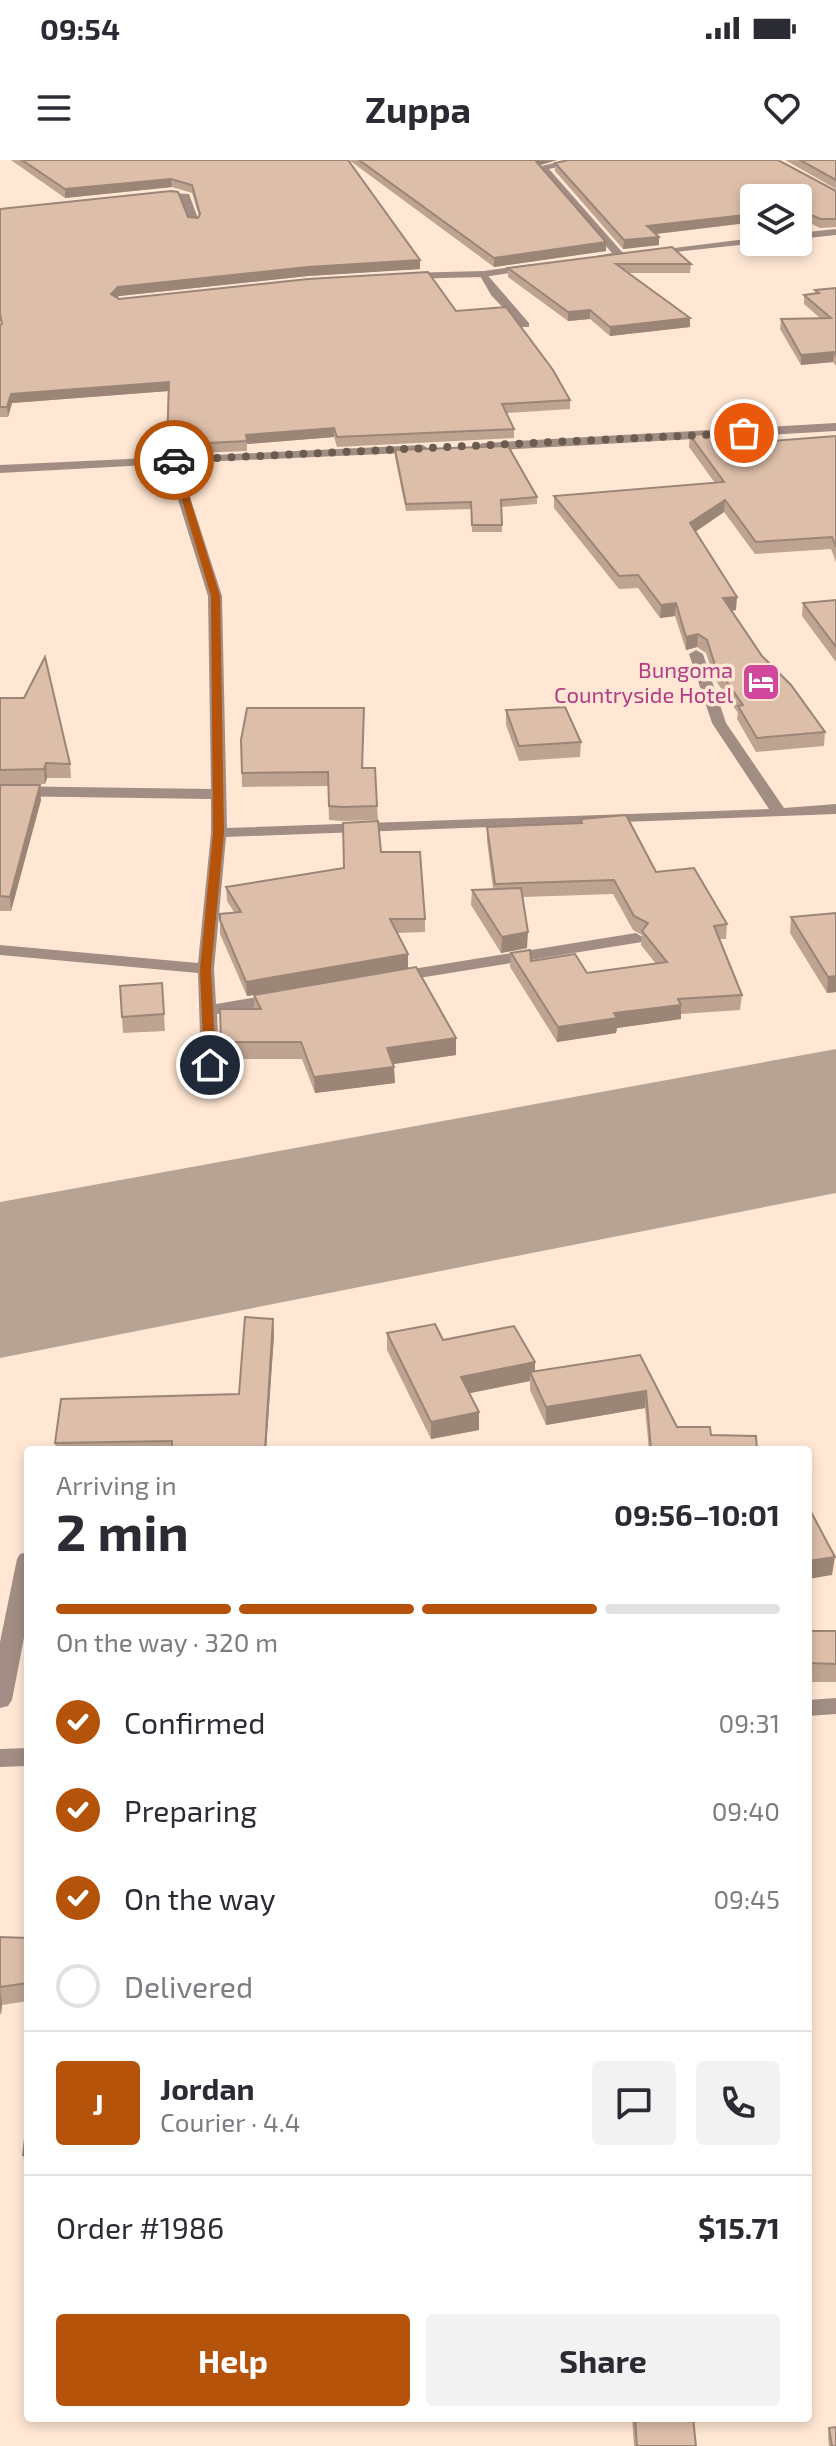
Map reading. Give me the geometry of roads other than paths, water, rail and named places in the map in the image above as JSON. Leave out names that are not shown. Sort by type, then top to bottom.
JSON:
[{"type":"street","points":[[584,160],[542,167],[619,255]]},
{"type":"street","points":[[149,195],[185,196],[194,221]]},
{"type":"street","points":[[812,235],[836,232]]},
{"type":"street","points":[[589,260],[740,242]]},
{"type":"street","points":[[385,278],[484,274],[544,266]]},
{"type":"street","points":[[484,274],[495,293],[525,325]]},
{"type":"street","points":[[470,447],[836,427]]},
{"type":"street","points":[[0,469],[439,449]]},
{"type":"street","points":[[172,460],[215,596],[219,833],[206,969],[210,1065]]},
{"type":"street","points":[[696,654],[719,723],[780,813]]},
{"type":"street","points":[[0,791],[217,794]]},
{"type":"street","points":[[219,833],[836,809]]},
{"type":"street","points":[[376,981],[636,938]]},
{"type":"street","points":[[0,950],[206,969]]},
{"type":"street","points":[[209,1010],[300,994]]},
{"type":"street","points":[[0,1700],[24,1579]]},
{"type":"street","points":[[812,1708],[836,1706]]},
{"type":"street","points":[[0,1758],[24,1757]]},
{"type":"place","name":"Bungoma Countryside Hotel","points":[[761,682]]}]
